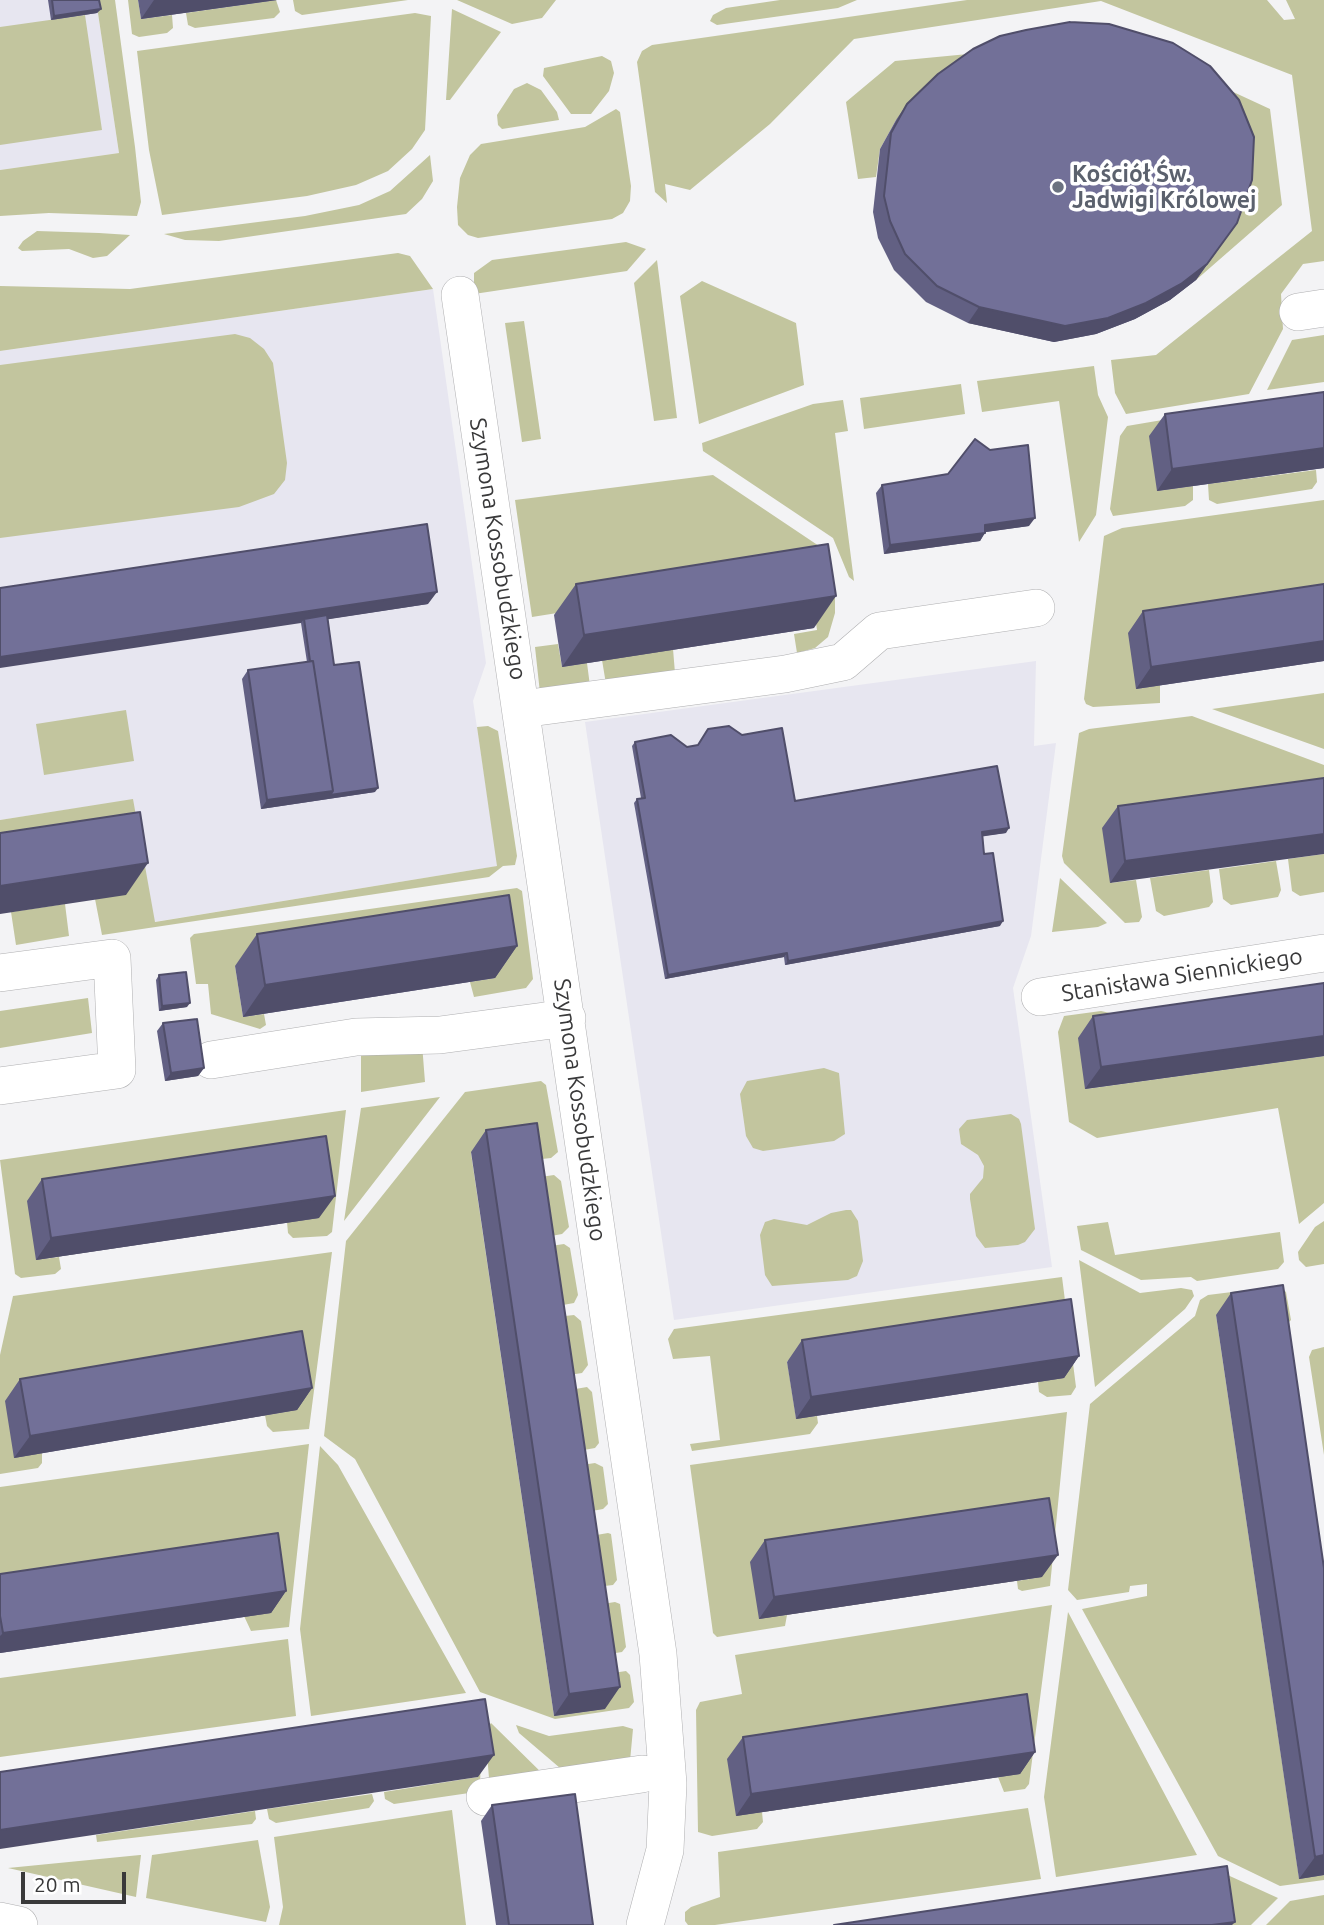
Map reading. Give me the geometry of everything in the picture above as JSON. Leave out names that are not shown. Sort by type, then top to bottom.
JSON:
[{"type":"street","name":"Szymona Kossobudzkiego","points":[[460,295],[523,709],[659,1654],[668,1784],[664,1850],[645,1925]]},
{"type":"street","points":[[523,709],[785,674],[843,662],[879,631],[1036,608]]},
{"type":"street","name":"Stanisława Siennickiego","points":[[1040,997],[1324,953]]},
{"type":"street","points":[[0,973],[112,958],[117,1070],[0,1086]]},
{"type":"street","points":[[211,1060],[356,1037],[440,1035],[567,1018]]},
{"type":"street","points":[[485,1797],[642,1774]]},
{"type":"street","points":[[0,1921],[19,1925]]},
{"type":"shaded area","points":[[0,0],[96,0],[119,153],[0,170]]},
{"type":"shaded area","points":[[433,289],[486,663],[473,701],[498,866],[154,922],[132,800],[0,820],[0,351]]},
{"type":"shaded area","points":[[1036,661],[1034,746],[1056,743],[1031,936],[1013,988],[1052,1267],[674,1320],[585,722]]},
{"type":"green space","points":[[96,0],[115,0],[141,202],[137,216],[49,213],[0,216],[0,170],[119,153]]},
{"type":"green space","points":[[128,0],[138,0],[141,19],[172,15],[173,28],[167,33],[139,37],[132,34]]},
{"type":"green space","points":[[276,0],[280,12],[274,18],[195,28],[188,25],[186,13]]},
{"type":"green space","points":[[293,0],[408,0],[302,15],[295,11]]},
{"type":"green space","points":[[457,0],[556,0],[542,18],[512,24]]},
{"type":"green space","points":[[780,0],[857,0],[838,8],[717,25],[710,21],[713,15],[726,8]]},
{"type":"green space","points":[[967,0],[1267,0],[1284,20],[1295,19],[1286,0],[1324,0],[1324,261],[1303,264],[1281,294],[1283,329],[1249,394],[1126,414],[1115,393],[1111,360],[1156,355],[1312,231],[1292,75],[1101,1],[854,39],[770,124],[690,190],[665,184],[667,203],[655,192],[637,62],[642,51],[652,45]]},
{"type":"green space","points":[[452,9],[501,32],[450,100],[446,100]]},
{"type":"green space","points":[[415,13],[431,16],[425,130],[412,149],[388,171],[356,185],[307,196],[162,215],[149,150],[137,51]]},
{"type":"green space","points":[[85,15],[102,130],[0,145],[0,27]]},
{"type":"green space","points":[[989,52],[927,90],[896,120],[880,149],[876,177],[858,179],[846,102],[895,61]]},
{"type":"green space","points":[[602,56],[611,61],[614,73],[609,91],[591,114],[571,114],[543,76],[544,68]]},
{"type":"green space","points":[[1162,59],[1270,109],[1282,205],[1196,280]]},
{"type":"green space","points":[[527,83],[541,90],[557,112],[559,120],[502,129],[498,125],[497,115],[514,89]]},
{"type":"green space","points":[[616,109],[620,112],[631,186],[630,201],[623,213],[612,219],[478,238],[468,235],[458,225],[460,178],[470,155],[481,144],[585,127]]},
{"type":"green space","points":[[430,155],[433,181],[422,199],[406,214],[219,241],[185,240],[164,234],[305,216],[359,205],[390,191]]},
{"type":"green space","points":[[37,231],[130,235],[107,256],[93,258],[69,249],[22,251],[18,248]]},
{"type":"green space","points":[[626,242],[646,249],[627,271],[474,294],[474,273],[492,260]]},
{"type":"green space","points":[[398,253],[410,256],[433,289],[0,351],[0,286],[130,289]]},
{"type":"green space","points":[[657,260],[677,418],[654,421],[634,283]]},
{"type":"green space","points":[[702,281],[796,323],[804,385],[699,424],[680,296]]},
{"type":"green space","points":[[524,321],[541,439],[522,442],[505,323]]},
{"type":"green space","points":[[235,334],[250,338],[264,349],[273,363],[287,463],[285,480],[274,494],[239,507],[0,538],[0,365]]},
{"type":"green space","points":[[1324,335],[1324,382],[1267,390],[1292,340]]},
{"type":"green space","points":[[1094,366],[1098,395],[1108,417],[1096,515],[1079,542],[1059,401],[982,412],[977,381]]},
{"type":"green space","points":[[961,384],[965,414],[864,429],[860,398]]},
{"type":"green space","points":[[843,400],[848,431],[835,433],[854,581],[849,577],[833,538],[703,451],[702,443],[813,404]]},
{"type":"green space","points":[[1245,406],[1157,491],[1193,486],[1193,500],[1185,506],[1113,516],[1110,509],[1120,436],[1127,426]]},
{"type":"green space","points":[[1316,470],[1317,482],[1312,489],[1217,504],[1209,500],[1208,484]]},
{"type":"green space","points":[[713,475],[825,550],[835,591],[835,613],[828,637],[815,648],[797,653],[794,634],[817,630],[809,573],[532,617],[515,500]]},
{"type":"green space","points":[[1324,500],[1324,604],[1136,689],[1160,685],[1160,703],[1093,707],[1086,704],[1084,699],[1104,536],[1122,528]]},
{"type":"green space","points":[[558,644],[562,667],[587,663],[590,686],[540,693],[535,647]]},
{"type":"green space","points":[[673,649],[675,673],[606,684],[602,660]]},
{"type":"green space","points":[[1324,693],[1324,749],[1212,709]]},
{"type":"green space","points":[[126,710],[134,761],[44,775],[36,724]]},
{"type":"green space","points":[[1192,716],[1324,765],[1324,798],[1110,883],[1136,880],[1142,917],[1139,922],[1125,923],[1064,863],[1062,856],[1079,733],[1089,729]]},
{"type":"green space","points":[[488,726],[498,731],[517,856],[515,865],[503,866],[489,877],[102,935],[95,899],[125,894],[0,861],[0,820],[133,799],[155,922],[497,866],[477,727]]},
{"type":"green space","points":[[1324,854],[1324,892],[1300,896],[1292,891],[1288,859]]},
{"type":"green space","points":[[1276,861],[1281,890],[1278,897],[1231,905],[1223,899],[1219,869]]},
{"type":"green space","points":[[1209,870],[1213,902],[1209,907],[1164,916],[1156,911],[1150,878]]},
{"type":"green space","points":[[1060,878],[1107,923],[1098,927],[1052,932]]},
{"type":"green space","points":[[517,888],[522,891],[533,979],[526,988],[474,997],[470,982],[495,978],[235,966],[243,1017],[264,1014],[266,1025],[260,1029],[211,1014],[208,984],[196,984],[190,938],[194,934]]},
{"type":"green space","points":[[65,904],[69,936],[16,945],[11,912]]},
{"type":"green space","points":[[88,998],[92,1033],[0,1048],[0,1011]]},
{"type":"green space","points":[[1101,1011],[1110,1013],[1113,1033],[1086,1089],[1324,1056],[1324,1203],[1299,1224],[1278,1108],[1097,1138],[1069,1122],[1058,1032],[1064,1016]]},
{"type":"green space","points":[[422,1044],[425,1082],[361,1092],[361,1054]]},
{"type":"green space","points":[[824,1068],[839,1073],[845,1134],[834,1141],[763,1151],[753,1148],[746,1136],[740,1094],[747,1081]]},
{"type":"green space","points":[[541,1081],[546,1085],[558,1152],[551,1158],[524,1161],[471,1153],[554,1716],[604,1709],[600,1675],[626,1671],[630,1675],[634,1702],[629,1708],[555,1719],[480,1692],[355,1459],[324,1436],[346,1241],[465,1092]]},
{"type":"green space","points":[[440,1097],[344,1221],[361,1108]]},
{"type":"green space","points":[[346,1110],[332,1232],[327,1236],[293,1238],[288,1233],[287,1222],[36,1260],[59,1257],[61,1269],[55,1274],[21,1278],[15,1274],[0,1160]]},
{"type":"green space","points":[[1011,1114],[1019,1119],[1021,1124],[1035,1229],[1025,1242],[1018,1245],[985,1248],[976,1236],[970,1199],[970,1194],[983,1178],[984,1166],[978,1155],[961,1144],[959,1129],[967,1120]]},
{"type":"green space","points":[[554,1175],[561,1181],[569,1227],[562,1234],[535,1239],[527,1179]]},
{"type":"green space","points":[[851,1210],[858,1221],[863,1261],[857,1276],[848,1280],[772,1286],[765,1275],[760,1235],[765,1222],[774,1219],[807,1225],[831,1213]]},
{"type":"green space","points":[[1324,1221],[1324,1264],[1306,1267],[1299,1260],[1298,1252],[1315,1227]]},
{"type":"green space","points":[[1108,1222],[1115,1255],[1280,1232],[1284,1262],[1278,1269],[1197,1281],[1191,1277],[1141,1280],[1081,1250],[1077,1226]]},
{"type":"green space","points":[[564,1244],[570,1248],[578,1295],[574,1303],[546,1308],[537,1248]]},
{"type":"green space","points":[[332,1252],[309,1429],[273,1432],[267,1426],[265,1415],[14,1457],[42,1453],[42,1463],[38,1468],[0,1474],[0,1355],[13,1296]]},
{"type":"green space","points":[[1079,1260],[1140,1293],[1181,1288],[1192,1290],[1194,1296],[1185,1309],[1095,1387]]},
{"type":"green space","points":[[1062,1277],[1076,1387],[1071,1395],[1047,1397],[1039,1392],[1038,1382],[1055,1321],[787,1361],[796,1418],[817,1416],[818,1423],[810,1434],[692,1451],[690,1444],[720,1440],[710,1356],[673,1359],[668,1339],[674,1329]]},
{"type":"green space","points":[[1280,1286],[1286,1292],[1291,1320],[1287,1324],[1216,1315],[1299,1878],[1324,1875],[1324,1880],[1280,1886],[1218,1856],[1082,1609],[1147,1596],[1147,1584],[1130,1586],[1129,1592],[1077,1600],[1068,1590],[1090,1404],[1195,1316],[1200,1300],[1208,1295]]},
{"type":"green space","points":[[574,1315],[581,1321],[588,1365],[582,1373],[556,1377],[547,1318]]},
{"type":"green space","points":[[1324,1347],[1324,1455],[1309,1357],[1312,1350]]},
{"type":"green space","points":[[587,1387],[592,1392],[599,1443],[595,1448],[567,1453],[558,1392]]},
{"type":"green space","points":[[1067,1412],[1050,1586],[1022,1591],[1018,1589],[1017,1581],[1042,1577],[758,1619],[787,1615],[785,1626],[717,1637],[713,1633],[690,1465]]},
{"type":"green space","points":[[309,1444],[289,1627],[251,1631],[244,1616],[0,1594],[0,1487]]},
{"type":"green space","points":[[320,1446],[338,1465],[466,1693],[311,1716],[300,1629]]},
{"type":"green space","points":[[595,1463],[603,1467],[608,1504],[603,1509],[576,1514],[569,1467]]},
{"type":"green space","points":[[611,1534],[617,1580],[613,1585],[587,1588],[579,1538]]},
{"type":"green space","points":[[615,1602],[620,1604],[626,1647],[622,1652],[597,1656],[590,1606]]},
{"type":"green space","points":[[1052,1605],[1029,1784],[1025,1789],[1004,1792],[998,1777],[762,1812],[763,1822],[757,1829],[712,1836],[698,1832],[696,1710],[700,1702],[742,1694],[735,1655]]},
{"type":"green space","points":[[1068,1612],[1197,1855],[1056,1877],[1044,1797]]},
{"type":"green space","points":[[288,1639],[296,1716],[0,1757],[0,1678]]},
{"type":"green space","points":[[482,1720],[480,1786],[476,1792],[394,1804],[385,1799],[384,1792],[478,1777]]},
{"type":"green space","points":[[491,1723],[550,1781],[490,1790],[485,1730]]},
{"type":"green space","points":[[516,1725],[549,1736],[623,1726],[633,1729],[630,1761],[567,1774],[519,1733]]},
{"type":"green space","points":[[372,1794],[374,1801],[369,1808],[276,1823],[269,1819],[267,1809]]},
{"type":"green space","points":[[1028,1808],[1041,1879],[715,1925],[688,1925],[685,1921],[685,1912],[691,1907],[720,1897],[718,1852]]},
{"type":"green space","points":[[452,1810],[466,1925],[279,1925],[283,1907],[274,1837]]},
{"type":"green space","points":[[255,1811],[256,1819],[252,1824],[97,1842],[96,1835]]},
{"type":"green space","points":[[258,1840],[270,1907],[266,1922],[146,1898],[152,1855]]},
{"type":"green space","points":[[140,1855],[136,1897],[8,1868]]},
{"type":"green space","points":[[1221,1872],[1278,1898],[1251,1925],[1228,1925]]},
{"type":"green space","points":[[1324,1895],[1324,1925],[1266,1925],[1290,1901]]},
{"type":"building","points":[[52,0],[99,0],[101,9],[54,16]]},
{"type":"building","name":"Kościół Św. Jadwigi Królowej","points":[[1070,22],[1109,24],[1173,43],[1210,66],[1239,100],[1254,137],[1252,180],[1237,223],[1207,264],[1181,284],[1146,303],[1108,318],[1065,326],[979,307],[937,286],[905,254],[890,221],[884,196],[891,133],[907,104],[938,74],[973,49],[1000,36]]},
{"type":"building","points":[[1324,392],[1324,448],[1172,469],[1165,414]]},
{"type":"building","points":[[975,439],[990,450],[1028,445],[1035,518],[985,525],[985,533],[890,545],[882,485],[948,474]]},
{"type":"building","points":[[427,524],[437,592],[0,657],[0,588]]},
{"type":"building","points":[[828,544],[836,596],[584,635],[576,584]]},
{"type":"building","points":[[1324,584],[1324,641],[1151,667],[1143,611]]},
{"type":"building","points":[[327,615],[334,665],[359,662],[378,788],[330,795],[333,791],[304,619]]},
{"type":"building","points":[[313,661],[333,791],[267,800],[248,670]]},
{"type":"building","points":[[729,726],[742,735],[782,728],[795,801],[997,766],[1009,828],[982,832],[984,854],[993,853],[1003,921],[788,961],[787,953],[668,975],[637,799],[645,798],[635,742],[671,735],[687,747],[698,745],[708,729]]},
{"type":"building","points":[[1324,778],[1324,834],[1125,861],[1118,806]]},
{"type":"building","points":[[140,812],[148,863],[0,886],[0,833]]},
{"type":"building","points":[[509,895],[517,946],[265,985],[257,934]]},
{"type":"building","points":[[186,972],[190,1003],[162,1006],[159,975]]},
{"type":"building","points":[[1324,983],[1324,1036],[1101,1067],[1093,1016]]},
{"type":"building","points":[[197,1019],[204,1068],[171,1073],[163,1023]]},
{"type":"building","points":[[537,1123],[620,1687],[569,1694],[486,1130]]},
{"type":"building","points":[[326,1136],[335,1196],[51,1238],[42,1179]]},
{"type":"building","points":[[1283,1285],[1324,1568],[1324,1855],[1315,1857],[1231,1293]]},
{"type":"building","points":[[1071,1299],[1079,1356],[811,1397],[802,1340]]},
{"type":"building","points":[[302,1331],[312,1388],[30,1436],[20,1379]]},
{"type":"building","points":[[1049,1498],[1058,1555],[774,1597],[765,1540]]},
{"type":"building","points":[[278,1533],[286,1591],[3,1633],[0,1616],[0,1574]]},
{"type":"building","points":[[1027,1694],[1035,1752],[751,1794],[743,1737]]},
{"type":"building","points":[[485,1699],[494,1755],[0,1830],[0,1772]]},
{"type":"building","points":[[575,1794],[593,1925],[509,1925],[492,1805]]},
{"type":"building","points":[[1227,1866],[1235,1922],[1212,1925],[834,1925]]},
{"type":"place","name":"Kościół Św. Jadwigi Królowej","points":[[1058,187]]}]
